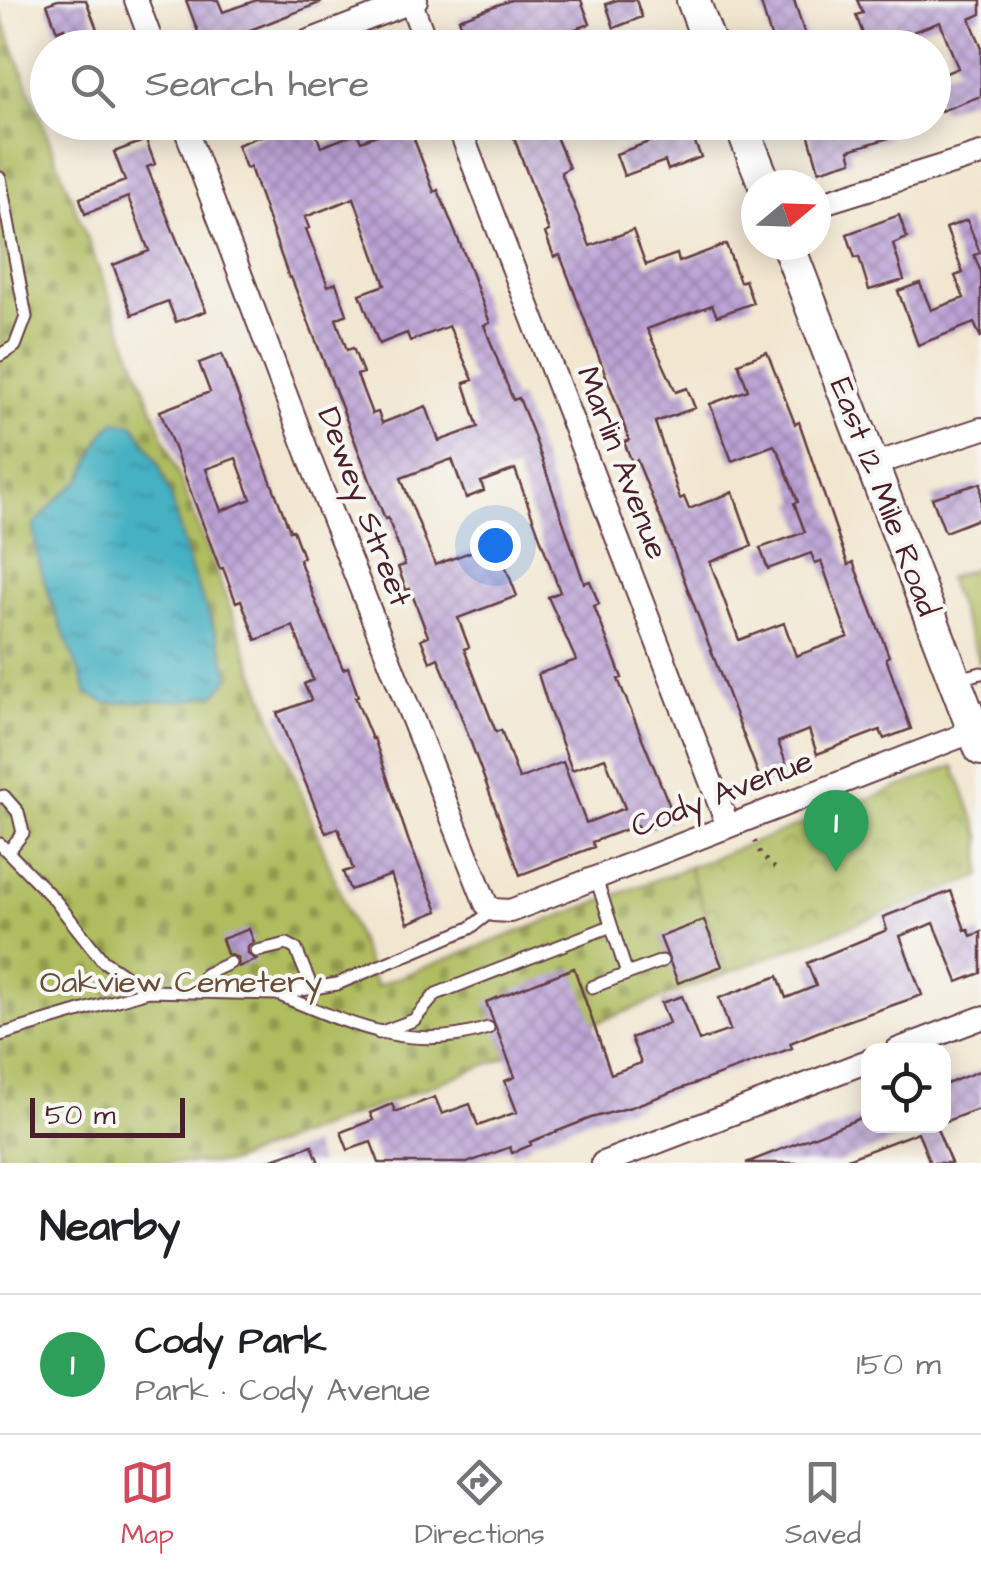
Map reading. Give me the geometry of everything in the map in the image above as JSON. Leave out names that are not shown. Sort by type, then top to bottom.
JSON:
[{"type":"main road","points":[[693,0],[704,30]]},
{"type":"main road","points":[[747,140],[758,170]]},
{"type":"main road","name":"East 12 Mile Road","points":[[794,260],[872,465],[968,676],[978,740]]},
{"type":"street","points":[[136,0],[147,30]]},
{"type":"street","points":[[337,30],[412,1],[422,30]]},
{"type":"street","name":"Dewey Street","points":[[190,140],[482,898],[493,910]]},
{"type":"street","name":"Marlin Avenue","points":[[464,140],[740,829]]},
{"type":"street","points":[[831,199],[981,154]]},
{"type":"street","points":[[872,465],[981,429]]},
{"type":"street","name":"Cody Avenue","points":[[493,910],[510,911],[978,740]]},
{"type":"street","points":[[915,1043],[981,1018]]},
{"type":"street","points":[[603,1163],[861,1064]]},
{"type":"lane","points":[[0,178],[26,317],[15,346],[0,356]]},
{"type":"lane","points":[[0,797],[4,796],[18,812],[23,833],[4,848],[54,899],[104,961],[148,991]]},
{"type":"lane","points":[[596,878],[627,974]]},
{"type":"lane","points":[[0,1035],[148,991],[276,994],[338,984],[470,928],[493,910]]},
{"type":"lane","points":[[379,1033],[414,1020],[436,994],[612,926]]},
{"type":"lane","points":[[257,951],[288,944],[296,948],[312,988]]},
{"type":"lane","points":[[592,987],[662,961]]},
{"type":"lane","points":[[196,992],[206,974],[230,963]]},
{"type":"lane","points":[[276,994],[379,1033],[426,1040],[462,1037],[488,1028]]},
{"type":"path","points":[[740,829],[776,869]]},
{"type":"green space","name":"Oakview Cemetery","points":[[0,13],[30,91],[30,140],[49,140],[376,986],[689,867],[727,973],[228,1163],[0,1163]]},
{"type":"green space","points":[[981,566],[981,666],[947,578]]},
{"type":"green space","points":[[954,766],[981,837],[981,876],[727,973],[689,867]]},
{"type":"water","points":[[115,421],[134,424],[158,462],[170,494],[192,573],[222,648],[229,678],[216,694],[189,700],[106,703],[87,693],[54,609],[40,566],[34,525],[82,479],[102,435]]},
{"type":"building","points":[[86,0],[97,30],[57,30],[47,4]]},
{"type":"building","points":[[186,0],[218,0],[223,12],[257,0],[322,2],[250,30],[197,30]]},
{"type":"building","points":[[511,0],[581,0],[590,24],[572,30],[463,30],[459,19]]},
{"type":"building","points":[[636,0],[642,17],[614,28],[606,4]]},
{"type":"building","points":[[760,0],[794,0],[803,30],[769,30]]},
{"type":"building","points":[[857,0],[981,0],[981,14],[970,19],[981,46],[981,96],[951,107],[951,71],[958,68],[951,50],[951,30],[943,30],[940,22],[918,30],[861,30],[856,15],[863,13]]},
{"type":"building","points":[[146,140],[155,164],[147,167],[206,311],[176,322],[168,301],[132,315],[113,265],[149,251],[128,197],[85,214],[80,198],[125,181],[114,152]]},
{"type":"building","points":[[250,140],[318,140],[321,147],[339,140],[414,140],[467,261],[490,323],[484,325],[513,400],[519,398],[533,433],[584,583],[590,581],[599,604],[594,606],[622,678],[618,679],[675,819],[640,832],[637,825],[592,842],[594,847],[520,875],[438,658],[430,662],[421,639],[428,636],[398,567],[405,565],[388,518],[385,519],[289,278],[250,167],[246,168],[237,145]],"holes":[[[354,198],[385,285],[360,294],[379,344],[407,333],[410,341],[449,326],[473,380],[464,383],[478,427],[439,441],[426,406],[382,423],[378,412],[372,414],[357,375],[363,373],[353,348],[347,350],[336,319],[347,314],[336,283],[328,286],[305,217]],[[452,459],[466,498],[484,491],[481,482],[515,469],[560,592],[548,597],[576,660],[538,674],[550,712],[572,770],[605,758],[625,808],[586,823],[563,762],[519,779],[464,649],[469,647],[458,618],[517,596],[499,550],[484,556],[481,548],[435,565],[401,478]]]},
{"type":"building","points":[[515,140],[557,140],[569,168],[561,172],[590,246],[633,230],[646,265],[677,254],[679,262],[726,244],[740,282],[745,280],[753,303],[717,316],[712,305],[647,329],[676,392],[687,388],[695,408],[655,422],[680,499],[684,497],[689,509],[733,492],[752,546],[710,562],[739,640],[784,623],[796,656],[848,637],[821,561],[815,563],[811,553],[768,569],[760,548],[805,532],[780,455],[774,445],[732,461],[710,404],[748,390],[738,363],[767,352],[795,424],[799,422],[848,565],[853,562],[889,656],[886,658],[911,729],[884,739],[880,730],[817,754],[809,730],[778,742],[789,771],[761,781],[637,460],[632,462],[624,442],[629,440],[616,402],[560,255],[554,257],[545,233],[549,231]]},
{"type":"building","points":[[654,140],[694,140],[701,157],[668,170],[665,161],[624,176],[616,154]]},
{"type":"building","points":[[810,140],[882,140],[849,150],[852,161],[819,170]]},
{"type":"building","points":[[899,215],[907,238],[893,244],[904,280],[869,290],[847,234]]},
{"type":"building","points":[[967,220],[980,253],[974,255],[981,272],[981,338],[974,323],[918,345],[898,291],[920,283],[931,310],[964,298],[955,276],[963,273],[946,228]]},
{"type":"building","points":[[222,354],[290,531],[293,530],[316,603],[343,669],[348,667],[358,696],[355,697],[438,911],[408,923],[391,875],[350,890],[343,872],[353,869],[338,828],[326,833],[277,713],[311,700],[304,684],[313,680],[293,626],[256,640],[241,600],[236,602],[223,568],[220,569],[160,411],[210,392],[199,363]],"holes":[[[236,458],[251,499],[221,511],[206,469]]]},
{"type":"building","points":[[981,483],[981,518],[945,532],[932,498]]},
{"type":"building","points":[[951,891],[965,930],[971,936],[981,932],[981,973],[958,982],[934,923],[900,936],[922,995],[790,1043],[792,1048],[591,1118],[512,1153],[510,1147],[467,1163],[379,1163],[371,1142],[348,1150],[341,1132],[373,1120],[370,1113],[392,1104],[395,1112],[435,1097],[442,1114],[470,1104],[478,1126],[517,1112],[505,1081],[515,1077],[486,1002],[574,968],[611,1074],[641,1063],[631,1038],[669,1023],[661,1003],[682,996],[699,1041],[730,1030],[719,998],[778,976],[786,998],[816,986],[807,963],[887,930],[883,917]]},
{"type":"building","points":[[704,920],[722,966],[678,983],[660,937]]},
{"type":"building","points":[[249,929],[254,942],[248,947],[248,954],[257,960],[238,967],[238,958],[227,954],[222,939]]},
{"type":"building","points":[[981,1070],[981,1108],[951,1119],[951,1082]]},
{"type":"building","points":[[861,1118],[861,1133],[915,1133],[837,1163],[746,1163]]},
{"type":"building","points":[[918,1133],[939,1133],[951,1163],[930,1163]]},
{"type":"building","points":[[312,1145],[319,1163],[267,1161]]},
{"type":"place","name":"Cody Park","points":[[836,872]]}]
